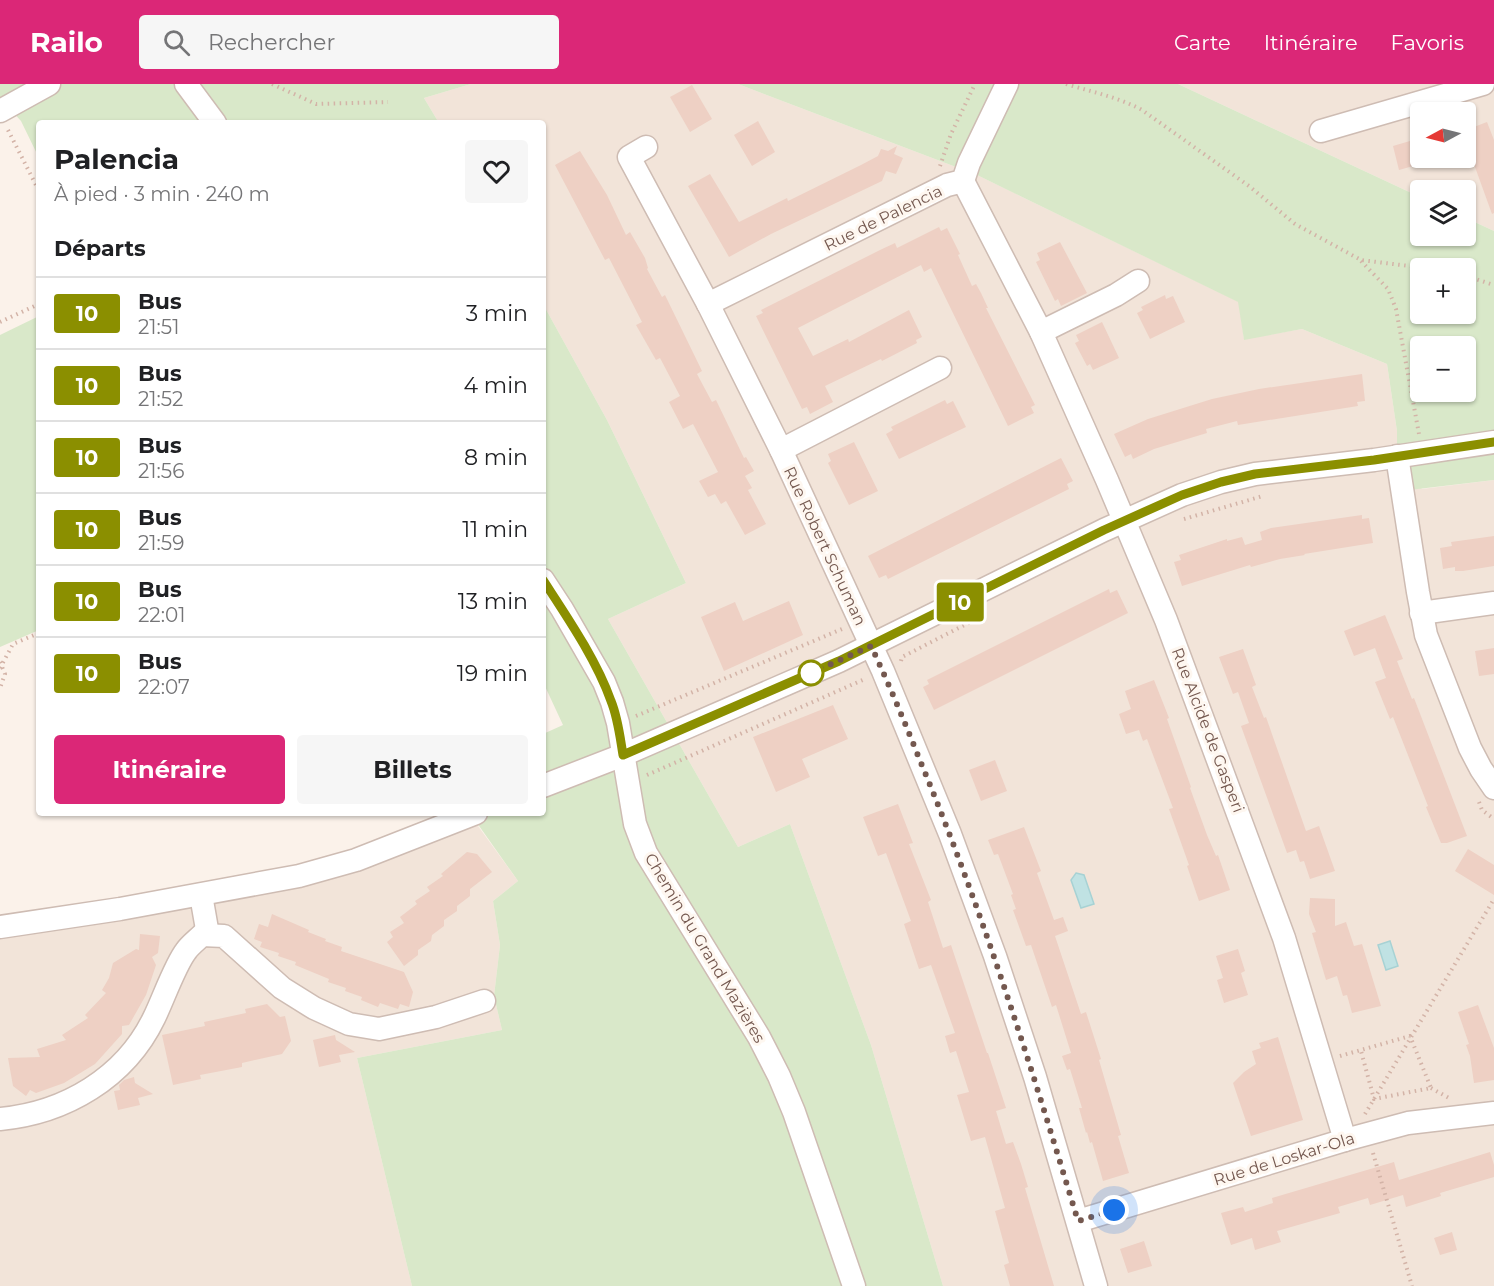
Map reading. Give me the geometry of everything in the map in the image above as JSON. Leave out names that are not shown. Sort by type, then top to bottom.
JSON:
[{"type":"street","points":[[2,117],[49,84]]},
{"type":"street","points":[[186,84],[213,120]]},
{"type":"street","name":"Rue de Palencia","points":[[708,304],[947,185],[963,181],[969,163],[1007,84]]},
{"type":"street","points":[[1321,131],[1483,84]]},
{"type":"street","name":"Rue Robert Schuman","points":[[646,147],[629,156],[708,304],[781,450],[883,671],[950,834],[995,956],[1035,1077],[1096,1286]]},
{"type":"street","name":"Rue Alcide de Gasperi","points":[[963,181],[1041,332],[1107,480],[1194,691],[1281,927],[1345,1140]]},
{"type":"street","points":[[1041,332],[1116,295],[1138,281]]},
{"type":"street","name":"Rue Robert Schuman","points":[[781,450],[939,368]]},
{"type":"street","points":[[546,785],[623,755],[871,646],[1124,521],[1182,495],[1255,474],[1494,442]]},
{"type":"street","points":[[1397,456],[1421,613],[1432,652],[1470,748],[1494,788]]},
{"type":"street","name":"Chemin du Grand Mazières","points":[[546,585],[604,682],[615,713],[635,824],[646,853],[759,1037],[779,1076],[802,1133],[854,1286]]},
{"type":"street","points":[[1421,613],[1494,603]]},
{"type":"street","points":[[0,927],[201,895],[299,876],[356,860],[468,816]]},
{"type":"street","points":[[201,895],[208,935]]},
{"type":"street","points":[[0,1119],[41,1113],[81,1095],[109,1076],[133,1052],[153,1021],[185,952],[202,935],[224,936],[282,988],[314,1008],[349,1024],[378,1029],[436,1017],[484,1001]]},
{"type":"street","name":"Rue de Loskar-Ola","points":[[1078,1221],[1368,1134],[1424,1120],[1494,1113]]},
{"type":"path","points":[[272,84],[316,104],[388,102]]},
{"type":"path","points":[[1066,84],[1113,97],[1142,110],[1249,186],[1295,224],[1361,260],[1388,290],[1396,309],[1420,444]]},
{"type":"path","points":[[2,117],[36,185]]},
{"type":"path","points":[[1361,260],[1410,266]]},
{"type":"path","points":[[1476,279],[1494,285]]},
{"type":"path","points":[[0,322],[36,304]]},
{"type":"path","points":[[1181,521],[1265,495]]},
{"type":"path","points":[[627,783],[899,664],[902,657],[998,608]]},
{"type":"path","points":[[0,688],[5,674],[1,665],[13,644],[36,634]]},
{"type":"path","points":[[1412,1286],[1363,1117],[1494,899]]},
{"type":"path","points":[[1333,1058],[1410,1036]]},
{"type":"path","points":[[1374,1099],[1431,1088],[1410,1036]]},
{"type":"path","points":[[1361,1051],[1374,1099]]},
{"type":"shaded area","points":[[471,84],[738,84],[977,175],[1239,302],[1244,339],[1302,329],[1387,364],[1397,431],[1397,456],[1422,489],[1494,480],[1494,1286],[943,1286],[871,1045],[790,824],[738,847],[608,619],[686,583],[607,420],[546,309],[546,120],[437,120],[424,98]]},
{"type":"shaded area","points":[[1178,84],[1494,84],[1494,231],[1476,223],[1476,180],[1410,180],[1410,192]]},
{"type":"shaded area","points":[[468,816],[471,816],[518,881],[493,901],[500,945],[494,996],[502,1030],[357,1058],[412,1286],[0,1286],[0,918],[321,882]]},
{"type":"green space","points":[[0,84],[471,84],[424,98],[437,120],[36,120],[36,152],[21,121],[8,107],[0,111]]},
{"type":"green space","points":[[738,84],[1178,84],[1410,192],[1410,246],[1476,246],[1476,223],[1494,231],[1494,480],[1401,491],[1397,431],[1387,364],[1302,329],[1244,340],[1238,302],[977,175]]},
{"type":"green space","points":[[546,309],[607,420],[686,583],[608,619],[738,847],[790,824],[871,1045],[943,1286],[412,1286],[357,1058],[502,1030],[494,996],[500,945],[493,901],[518,881],[472,816],[546,816],[546,733],[563,725],[546,688]]},
{"type":"green space","points":[[36,317],[36,631],[0,647],[0,335]]},
{"type":"water","points":[[1076,873],[1084,875],[1094,904],[1081,908],[1071,880]]},
{"type":"water","points":[[1390,941],[1398,966],[1386,970],[1378,945]]},
{"type":"building","points":[[692,85],[712,119],[690,132],[670,97]]},
{"type":"building","points":[[758,121],[775,152],[752,166],[734,135]]},
{"type":"building","points":[[1487,122],[1494,140],[1494,213],[1492,214],[1475,168],[1476,126]]},
{"type":"building","points":[[1410,141],[1410,167],[1399,170],[1393,146]]},
{"type":"building","points":[[897,146],[894,154],[903,158],[896,174],[886,171],[882,181],[771,234],[729,257],[688,186],[710,174],[739,222],[861,165],[878,156],[881,149],[888,151]]},
{"type":"building","points":[[580,151],[607,195],[626,235],[630,232],[645,258],[647,269],[662,297],[665,295],[702,371],[697,374],[712,402],[716,400],[744,458],[746,457],[754,471],[745,476],[752,488],[748,490],[766,524],[745,535],[726,501],[721,504],[715,494],[708,497],[699,481],[718,472],[693,424],[683,429],[669,402],[680,396],[660,358],[656,360],[636,325],[642,322],[609,258],[605,260],[555,165]]},
{"type":"building","points":[[939,227],[941,231],[947,228],[972,286],[976,284],[981,293],[988,308],[986,308],[1035,405],[1031,407],[1034,413],[1008,426],[931,268],[924,272],[921,265],[798,328],[813,356],[848,339],[849,342],[909,310],[922,337],[916,340],[917,343],[882,361],[881,359],[825,386],[833,402],[810,414],[807,407],[802,409],[756,316],[763,313],[761,310],[880,250],[895,243],[897,248]]},
{"type":"building","points":[[1060,242],[1087,293],[1061,306],[1058,299],[1055,301],[1036,262],[1040,260],[1037,253]]},
{"type":"building","points":[[1165,295],[1166,299],[1173,296],[1185,322],[1150,339],[1137,313],[1143,310],[1141,307]]},
{"type":"building","points":[[1102,322],[1119,358],[1093,370],[1090,364],[1087,366],[1075,343],[1079,341],[1076,335]]},
{"type":"building","points":[[1362,374],[1365,401],[1357,402],[1358,406],[1238,425],[1237,421],[1206,429],[1207,433],[1154,449],[1133,459],[1131,454],[1125,457],[1114,434],[1148,419],[1212,399],[1259,389]]},
{"type":"building","points":[[945,400],[947,404],[953,401],[966,427],[899,459],[886,434],[893,430],[891,427]]},
{"type":"building","points":[[854,442],[878,491],[849,505],[828,463],[831,461],[828,454]]},
{"type":"building","points":[[1061,458],[1073,481],[1067,484],[1069,489],[888,579],[886,575],[879,578],[868,556]]},
{"type":"building","points":[[1362,515],[1362,519],[1369,518],[1373,543],[1304,554],[1251,567],[1250,565],[1182,586],[1174,562],[1181,560],[1179,555],[1227,539],[1227,541],[1242,537],[1245,545],[1262,540],[1260,532],[1271,528]]},
{"type":"building","points":[[1494,536],[1494,566],[1463,571],[1455,571],[1455,567],[1443,569],[1440,548],[1452,546],[1451,542]]},
{"type":"building","points":[[1109,589],[1110,593],[1117,590],[1128,613],[934,710],[923,687],[929,684],[927,680]]},
{"type":"building","points":[[789,601],[803,635],[724,671],[701,617],[735,602],[743,621]]},
{"type":"building","points":[[1385,615],[1403,659],[1397,661],[1412,699],[1414,698],[1467,836],[1447,843],[1441,843],[1393,717],[1390,719],[1375,682],[1386,678],[1375,648],[1354,656],[1344,631]]},
{"type":"building","points":[[1494,648],[1494,674],[1479,676],[1475,651]]},
{"type":"building","points":[[1243,649],[1256,685],[1252,687],[1264,718],[1266,717],[1306,831],[1319,826],[1335,871],[1310,879],[1304,861],[1300,862],[1296,850],[1287,853],[1241,726],[1249,723],[1238,692],[1233,694],[1219,657]]},
{"type":"building","points":[[1154,680],[1169,718],[1167,719],[1207,835],[1216,856],[1218,855],[1230,890],[1199,901],[1169,809],[1173,808],[1147,739],[1143,741],[1139,730],[1126,734],[1119,714],[1131,709],[1125,691]]},
{"type":"building","points":[[833,705],[848,739],[802,759],[810,777],[776,792],[753,737]]},
{"type":"building","points":[[995,760],[1007,791],[981,801],[969,770]]},
{"type":"building","points":[[898,804],[913,843],[909,844],[931,900],[928,902],[943,948],[951,945],[1006,1108],[996,1111],[1006,1144],[1013,1142],[1021,1164],[1028,1187],[1025,1188],[1054,1286],[1010,1286],[1004,1265],[1009,1263],[995,1211],[1005,1208],[985,1137],[971,1141],[957,1095],[969,1092],[956,1051],[950,1053],[945,1036],[955,1033],[931,965],[919,969],[904,924],[911,921],[886,853],[878,856],[863,817]]},
{"type":"building","points":[[1024,827],[1041,871],[1037,873],[1054,920],[1063,917],[1068,931],[1055,936],[1081,1014],[1086,1012],[1121,1135],[1118,1136],[1129,1173],[1103,1181],[1092,1142],[1090,1143],[1086,1133],[1079,1108],[1082,1108],[1070,1069],[1067,1070],[1062,1056],[1071,1053],[1056,1005],[1052,1007],[1031,945],[1026,946],[1013,910],[1016,909],[1011,895],[1013,894],[998,854],[994,855],[988,840]]},
{"type":"building","points":[[1468,849],[1494,865],[1494,895],[1455,871]]},
{"type":"building","points":[[467,852],[477,854],[492,872],[470,889],[470,896],[457,906],[457,911],[444,920],[444,926],[432,935],[431,941],[418,950],[418,955],[404,966],[387,942],[393,937],[390,932],[404,923],[400,917],[417,904],[415,901],[430,891],[427,887],[443,876],[441,874]]},
{"type":"building","points":[[1310,898],[1335,899],[1335,926],[1346,922],[1354,946],[1362,944],[1381,1006],[1352,1013],[1347,995],[1343,996],[1337,976],[1326,980],[1312,933],[1316,932],[1309,914]]},
{"type":"building","points":[[272,914],[309,930],[308,932],[326,939],[325,941],[342,947],[341,951],[404,972],[413,992],[409,1007],[400,1004],[398,1009],[380,1003],[378,1007],[361,1000],[362,997],[345,991],[346,988],[328,982],[329,979],[295,965],[296,962],[278,956],[279,953],[260,947],[262,942],[254,939],[259,924],[268,927]]},
{"type":"building","points":[[140,934],[160,936],[158,953],[152,957],[156,965],[146,995],[129,1025],[122,1026],[122,1034],[95,1064],[64,1083],[36,1093],[30,1090],[26,1096],[13,1086],[8,1058],[40,1057],[37,1049],[66,1040],[62,1035],[88,1018],[85,1015],[106,993],[102,990],[109,978],[113,963],[136,949],[139,950]]},
{"type":"building","points":[[1238,949],[1245,971],[1241,973],[1248,995],[1224,1003],[1217,980],[1223,978],[1216,956]]},
{"type":"building","points":[[267,1004],[280,1017],[285,1016],[291,1041],[282,1054],[242,1063],[242,1067],[200,1075],[201,1079],[173,1085],[162,1035],[205,1026],[204,1022],[246,1013],[245,1009]]},
{"type":"building","points":[[1478,1005],[1494,1048],[1494,1080],[1474,1083],[1466,1045],[1469,1044],[1458,1012]]},
{"type":"building","points":[[335,1035],[336,1040],[355,1052],[339,1055],[341,1062],[319,1067],[313,1040]]},
{"type":"building","points":[[1278,1037],[1303,1120],[1251,1136],[1233,1083],[1256,1064],[1252,1051],[1261,1048],[1259,1043]]},
{"type":"building","points":[[134,1077],[135,1083],[153,1094],[138,1098],[140,1105],[118,1110],[114,1091],[120,1090],[119,1085],[124,1080]]},
{"type":"building","points":[[1490,1152],[1494,1165],[1494,1177],[1440,1193],[1441,1196],[1406,1207],[1403,1195],[1370,1205],[1368,1198],[1338,1207],[1340,1213],[1277,1231],[1281,1242],[1255,1250],[1252,1238],[1231,1245],[1221,1213],[1243,1207],[1245,1212],[1273,1203],[1272,1198],[1394,1162],[1399,1180]]},
{"type":"building","points":[[1452,1232],[1457,1250],[1440,1255],[1434,1238]]},
{"type":"building","points":[[1144,1241],[1152,1266],[1128,1273],[1120,1249]]},
{"type":"bus line","name":"10","points":[[546,585],[604,682],[618,723],[623,755],[839,661],[1104,530],[1182,495],[1255,474],[1374,460],[1494,442]]},
{"type":"route","points":[[811,673],[871,646],[950,834],[995,956],[1035,1077],[1078,1221],[1114,1210]]}]
